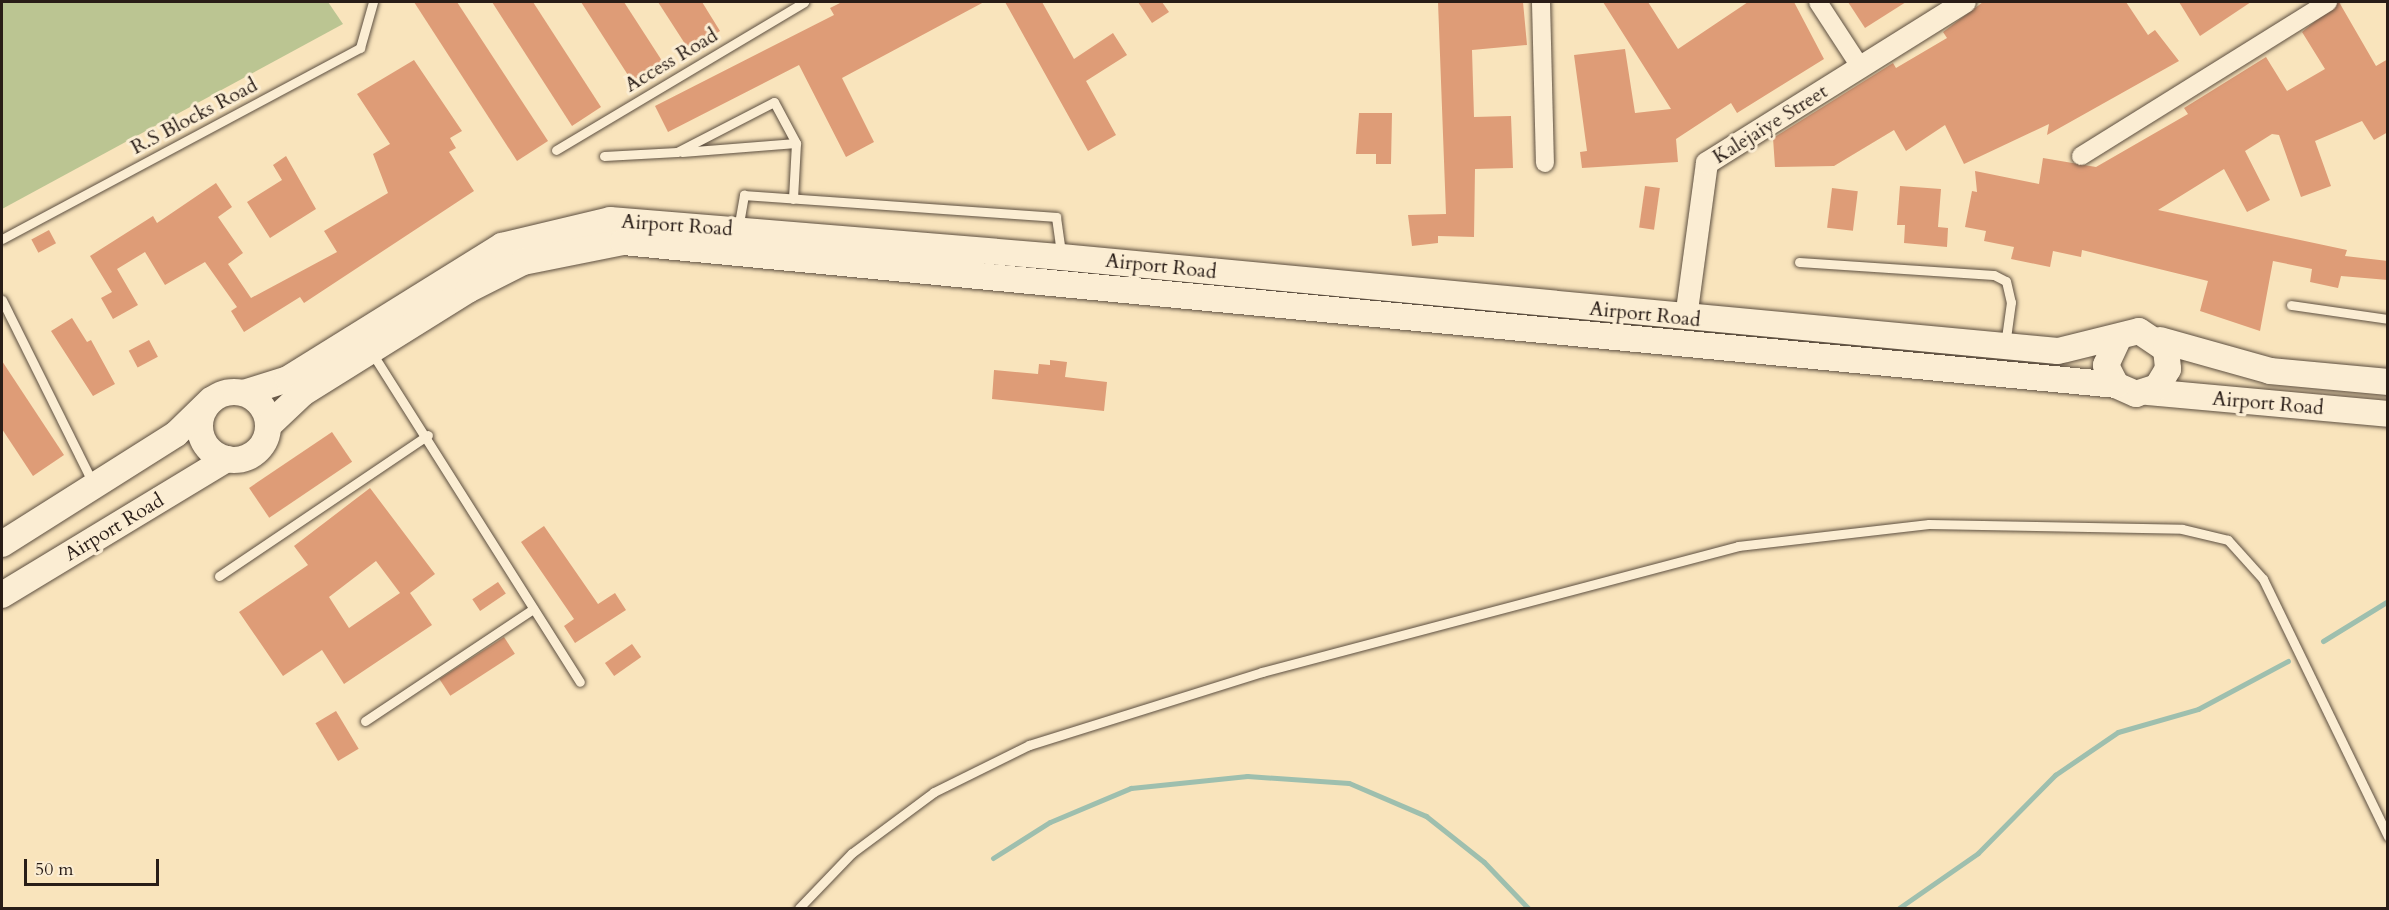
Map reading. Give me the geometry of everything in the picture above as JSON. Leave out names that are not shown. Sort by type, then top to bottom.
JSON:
[{"type":"main road","name":"Airport Road","points":[[244,393],[288,380],[454,272],[512,242],[610,220],[1061,256],[1686,318],[2058,351],[2119,337]]},
{"type":"main road","name":"Airport Road","points":[[268,426],[303,393],[370,351],[524,262],[623,242],[2115,385]]},
{"type":"main road","points":[[2139,331],[2160,340],[2168,369],[2148,392],[2125,391],[2115,385],[2106,365],[2119,337],[2139,331]]},
{"type":"main road","name":"Airport Road","points":[[2160,340],[2270,371],[2388,382]]},
{"type":"main road","name":"Airport Road","points":[[2148,392],[2388,414]]},
{"type":"main road","points":[[2,544],[176,434],[211,400],[244,393],[264,410],[268,426],[266,438],[250,456],[227,459],[213,453],[202,434],[202,412],[211,400]]},
{"type":"main road","name":"Airport Road","points":[[2,595],[227,459]]},
{"type":"street","points":[[1541,2],[1545,163]]},
{"type":"street","points":[[1818,2],[1861,68]]},
{"type":"street","name":"Kalejaiye Street","points":[[1686,318],[1707,163],[1965,2]]},
{"type":"street","points":[[2081,156],[2328,2]]},
{"type":"lane","name":"R.S Blocks Road","points":[[2,239],[360,48],[374,2]]},
{"type":"lane","name":"Access Road","points":[[556,150],[804,2]]},
{"type":"lane","points":[[677,152],[774,102],[796,143],[793,199]]},
{"type":"lane","points":[[604,156],[796,143]]},
{"type":"lane","points":[[738,229],[744,195],[1056,217],[1061,256]]},
{"type":"lane","points":[[1799,262],[1994,274],[2006,281],[2011,303],[2005,346]]},
{"type":"lane","points":[[2,300],[94,484]]},
{"type":"lane","points":[[2291,304],[2388,319]]},
{"type":"lane","points":[[370,351],[428,435],[580,682]]},
{"type":"lane","points":[[219,576],[428,435]]},
{"type":"lane","points":[[799,909],[852,853],[934,792],[1029,745],[1262,672],[1738,546],[1929,524],[2182,529],[2228,540],[2263,579],[2388,836]]},
{"type":"lane","points":[[364,722],[533,609]]},
{"type":"green space","points":[[2,2],[328,2],[343,24],[2,209]]},
{"type":"building","points":[[414,2],[457,2],[548,141],[517,161]]},
{"type":"building","points":[[492,2],[533,2],[601,107],[572,126]]},
{"type":"building","points":[[581,2],[624,2],[666,67],[635,86]]},
{"type":"building","points":[[658,2],[702,2],[720,31],[689,50]]},
{"type":"building","points":[[842,2],[984,2],[842,78],[874,142],[846,157],[799,65],[668,132],[655,106],[834,15],[830,8]]},
{"type":"building","points":[[1005,2],[1042,2],[1074,59],[1113,33],[1127,55],[1086,81],[1116,135],[1088,151]]},
{"type":"building","points":[[1138,2],[1162,2],[1169,12],[1152,23]]},
{"type":"building","points":[[1438,2],[1523,2],[1527,45],[1472,50],[1474,117],[1511,116],[1513,168],[1475,169],[1474,237],[1438,236],[1438,243],[1412,246],[1408,215],[1446,214]]},
{"type":"building","points":[[1603,2],[1648,2],[1678,49],[1748,2],[1794,2],[1824,59],[1737,113],[1731,103],[1676,139],[1678,162],[1582,168],[1580,152],[1587,151],[1574,55],[1625,49],[1635,113],[1671,109]]},
{"type":"building","points":[[1848,2],[1906,2],[1865,28]]},
{"type":"building","points":[[1983,2],[2126,2],[2148,35],[2155,30],[2179,61],[2047,135],[2049,124],[1964,164],[1945,125],[1906,151],[1894,130],[1834,166],[1775,167],[1773,138],[1893,63],[1896,68],[1947,38],[1943,32]]},
{"type":"building","points":[[2179,2],[2251,2],[2200,36]]},
{"type":"building","points":[[2339,2],[2376,66],[2388,59],[2388,132],[2374,140],[2362,121],[2315,141],[2331,186],[2301,197],[2279,135],[2272,134],[2245,151],[2270,200],[2247,212],[2224,169],[2158,210],[2347,250],[2345,256],[2388,261],[2388,280],[2341,276],[2338,288],[2310,282],[2312,269],[2273,261],[2260,331],[2200,311],[2208,281],[2082,250],[2081,257],[2053,251],[2050,267],[2011,259],[2014,247],[1984,241],[1986,231],[1965,227],[1972,191],[1977,192],[1975,171],[2039,184],[2043,158],[2096,167],[2188,114],[2184,108],[2266,57],[2287,91],[2325,69],[2302,32]]},
{"type":"building","points":[[414,60],[462,131],[450,138],[456,148],[449,152],[474,191],[304,303],[300,297],[244,332],[231,311],[237,307],[205,262],[165,285],[145,252],[117,269],[138,305],[113,319],[101,298],[112,292],[90,256],[153,216],[157,223],[216,183],[232,207],[218,217],[243,253],[228,264],[251,298],[337,252],[324,231],[388,193],[373,154],[390,144],[357,94]]},
{"type":"building","points":[[1359,113],[1392,113],[1391,164],[1376,164],[1376,154],[1356,154]]},
{"type":"building","points":[[286,156],[316,209],[270,238],[247,202],[282,180],[273,165]]},
{"type":"building","points":[[1645,186],[1660,188],[1654,230],[1639,228]]},
{"type":"building","points":[[1900,186],[1941,189],[1938,227],[1948,228],[1947,247],[1904,243],[1905,225],[1897,225]]},
{"type":"building","points":[[1832,188],[1858,191],[1853,231],[1827,228]]},
{"type":"building","points":[[49,230],[56,243],[38,253],[31,239]]},
{"type":"building","points":[[72,318],[87,342],[91,340],[115,384],[93,396],[51,331]]},
{"type":"building","points":[[149,340],[158,357],[138,368],[129,351]]},
{"type":"building","points":[[1050,360],[1067,362],[1065,377],[1107,382],[1104,411],[992,399],[994,370],[1038,374],[1039,364],[1050,365]]},
{"type":"building","points":[[2,361],[64,455],[33,476],[2,429]]},
{"type":"building","points":[[332,432],[352,462],[269,518],[249,488]]},
{"type":"building","points":[[370,488],[435,574],[410,593],[432,625],[344,684],[322,650],[283,676],[239,612],[308,565],[294,546]],"holes":[[[376,561],[400,593],[349,628],[329,597]]]},
{"type":"building","points":[[544,526],[598,604],[615,593],[626,610],[575,643],[564,626],[574,619],[521,542]]},
{"type":"building","points":[[498,582],[506,594],[480,611],[472,599]]},
{"type":"building","points":[[504,637],[515,654],[450,696],[439,679]]},
{"type":"building","points":[[632,644],[641,657],[614,676],[605,663]]},
{"type":"building","points":[[336,711],[359,749],[338,761],[315,723]]},
{"type":"waterway","points":[[2323,641],[2388,601]]},
{"type":"waterway","points":[[1899,908],[1978,853],[2055,775],[2118,732],[2198,709],[2288,661]]},
{"type":"waterway","points":[[993,858],[1050,822],[1131,788],[1247,776],[1349,783],[1426,816],[1484,862],[1528,908]]}]
